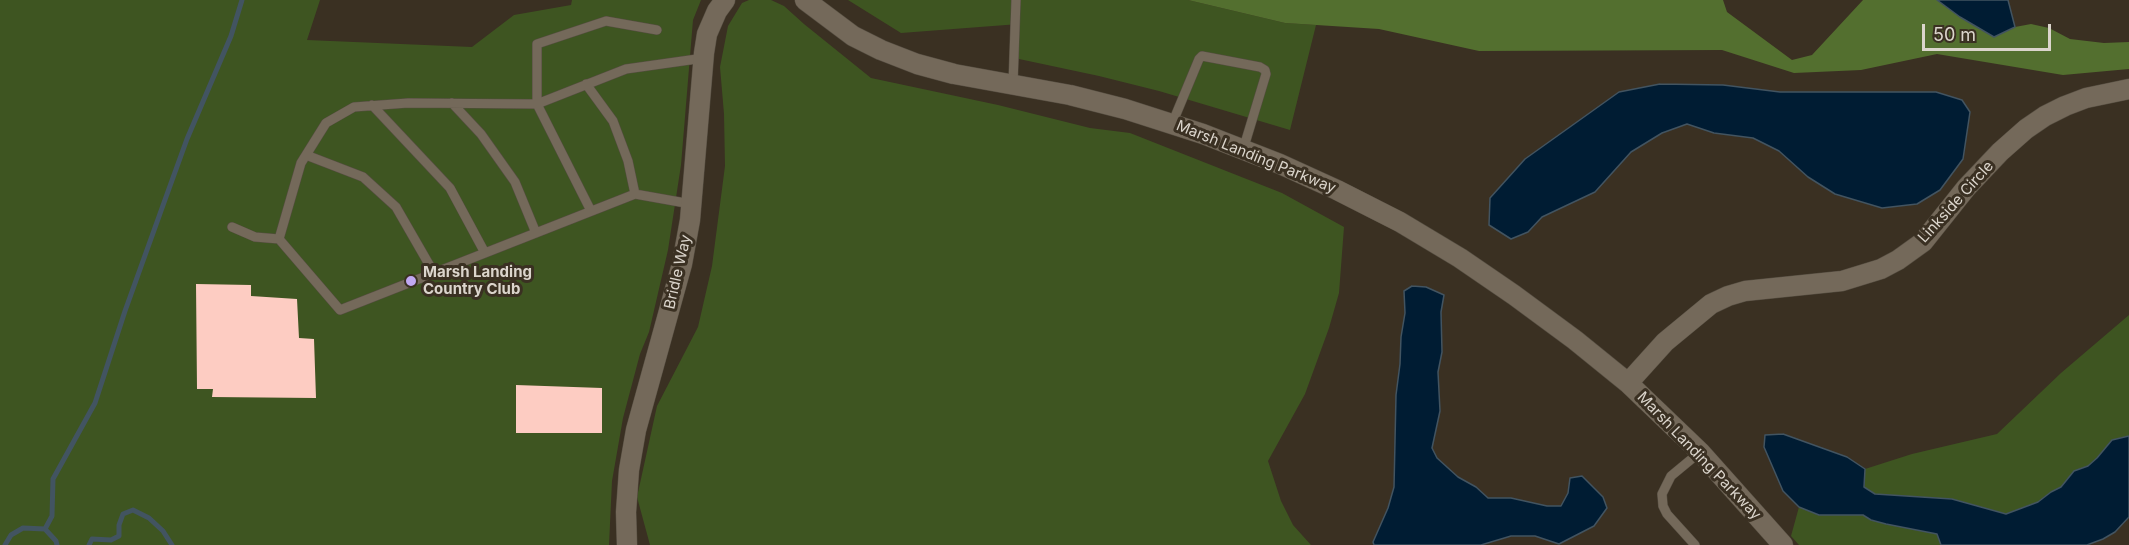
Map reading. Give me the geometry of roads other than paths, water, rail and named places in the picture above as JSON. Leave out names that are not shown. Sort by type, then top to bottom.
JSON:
[{"type":"street","name":"Bridle Way","points":[[627,545],[626,512],[629,470],[636,430],[682,264],[691,204],[707,34],[717,11],[725,0]]},
{"type":"street","name":"Marsh Landing Parkway","points":[[805,0],[853,36],[917,64],[954,74],[1070,95],[1172,124],[1244,150],[1337,190],[1400,222],[1460,258],[1575,340],[1628,383],[1700,452],[1783,545]]},
{"type":"street","name":"Linkside Circle","points":[[1628,383],[1665,342],[1711,304],[1728,296],[1745,291],[1842,281],[1871,273],[1898,260],[1923,242],[1966,188],[2026,129],[2065,106],[2086,98],[2129,89]]},
{"type":"lane","points":[[1012,84],[1016,0]]},
{"type":"lane","points":[[591,212],[537,104],[537,44],[606,21],[657,30]]},
{"type":"lane","points":[[1172,124],[1202,56],[1260,67],[1265,70],[1266,74],[1244,150]]},
{"type":"lane","points":[[279,239],[301,163],[326,123],[354,107],[452,103],[537,104],[626,69],[704,58]]},
{"type":"lane","points":[[586,84],[613,121],[628,161],[635,194]]},
{"type":"lane","points":[[452,103],[481,134],[515,182],[536,233]]},
{"type":"lane","points":[[372,105],[450,188],[485,253]]},
{"type":"lane","points":[[306,155],[363,177],[396,207],[434,273]]},
{"type":"lane","points":[[231,227],[255,237],[279,239],[340,310],[635,194],[691,204]]},
{"type":"lane","points":[[1695,545],[1667,514],[1663,506],[1662,495],[1671,476],[1700,452]]},
{"type":"water","points":[[1937,0],[2008,0],[2015,27],[1994,37]]},
{"type":"water","points":[[1660,84],[1723,85],[1780,92],[1936,92],[1962,100],[1970,112],[1963,159],[1940,190],[1917,204],[1882,208],[1835,194],[1808,177],[1779,151],[1753,138],[1714,133],[1687,124],[1662,133],[1631,152],[1595,192],[1542,217],[1528,232],[1511,239],[1489,225],[1490,198],[1525,159],[1619,92]]},
{"type":"water","points":[[1412,286],[1426,287],[1444,295],[1441,312],[1442,352],[1438,372],[1440,411],[1432,448],[1437,458],[1458,477],[1476,487],[1488,498],[1511,498],[1547,506],[1561,506],[1568,493],[1570,478],[1582,476],[1603,497],[1607,508],[1594,526],[1559,544],[1535,536],[1511,536],[1481,545],[1374,545],[1373,542],[1388,508],[1394,487],[1396,395],[1405,313],[1404,291]]},
{"type":"water","points":[[1783,434],[1847,457],[1865,469],[1864,487],[1875,494],[1952,499],[2006,514],[2038,502],[2061,487],[2074,471],[2088,466],[2112,440],[2129,436],[2129,517],[2115,532],[2087,545],[1941,545],[1937,534],[1886,524],[1863,515],[1819,515],[1799,507],[1783,491],[1764,447],[1765,435]]},
{"type":"waterway","points":[[45,529],[52,516],[53,479],[95,403],[125,311],[187,139],[231,36],[242,0]]},
{"type":"waterway","points":[[89,545],[92,539],[111,540],[119,536],[119,525],[123,514],[133,510],[149,518],[163,531],[172,545]]},
{"type":"waterway","points":[[5,545],[11,535],[23,528],[45,529],[57,545]]},
{"type":"place","name":"Marsh Landing Country Club","points":[[411,281]]}]
